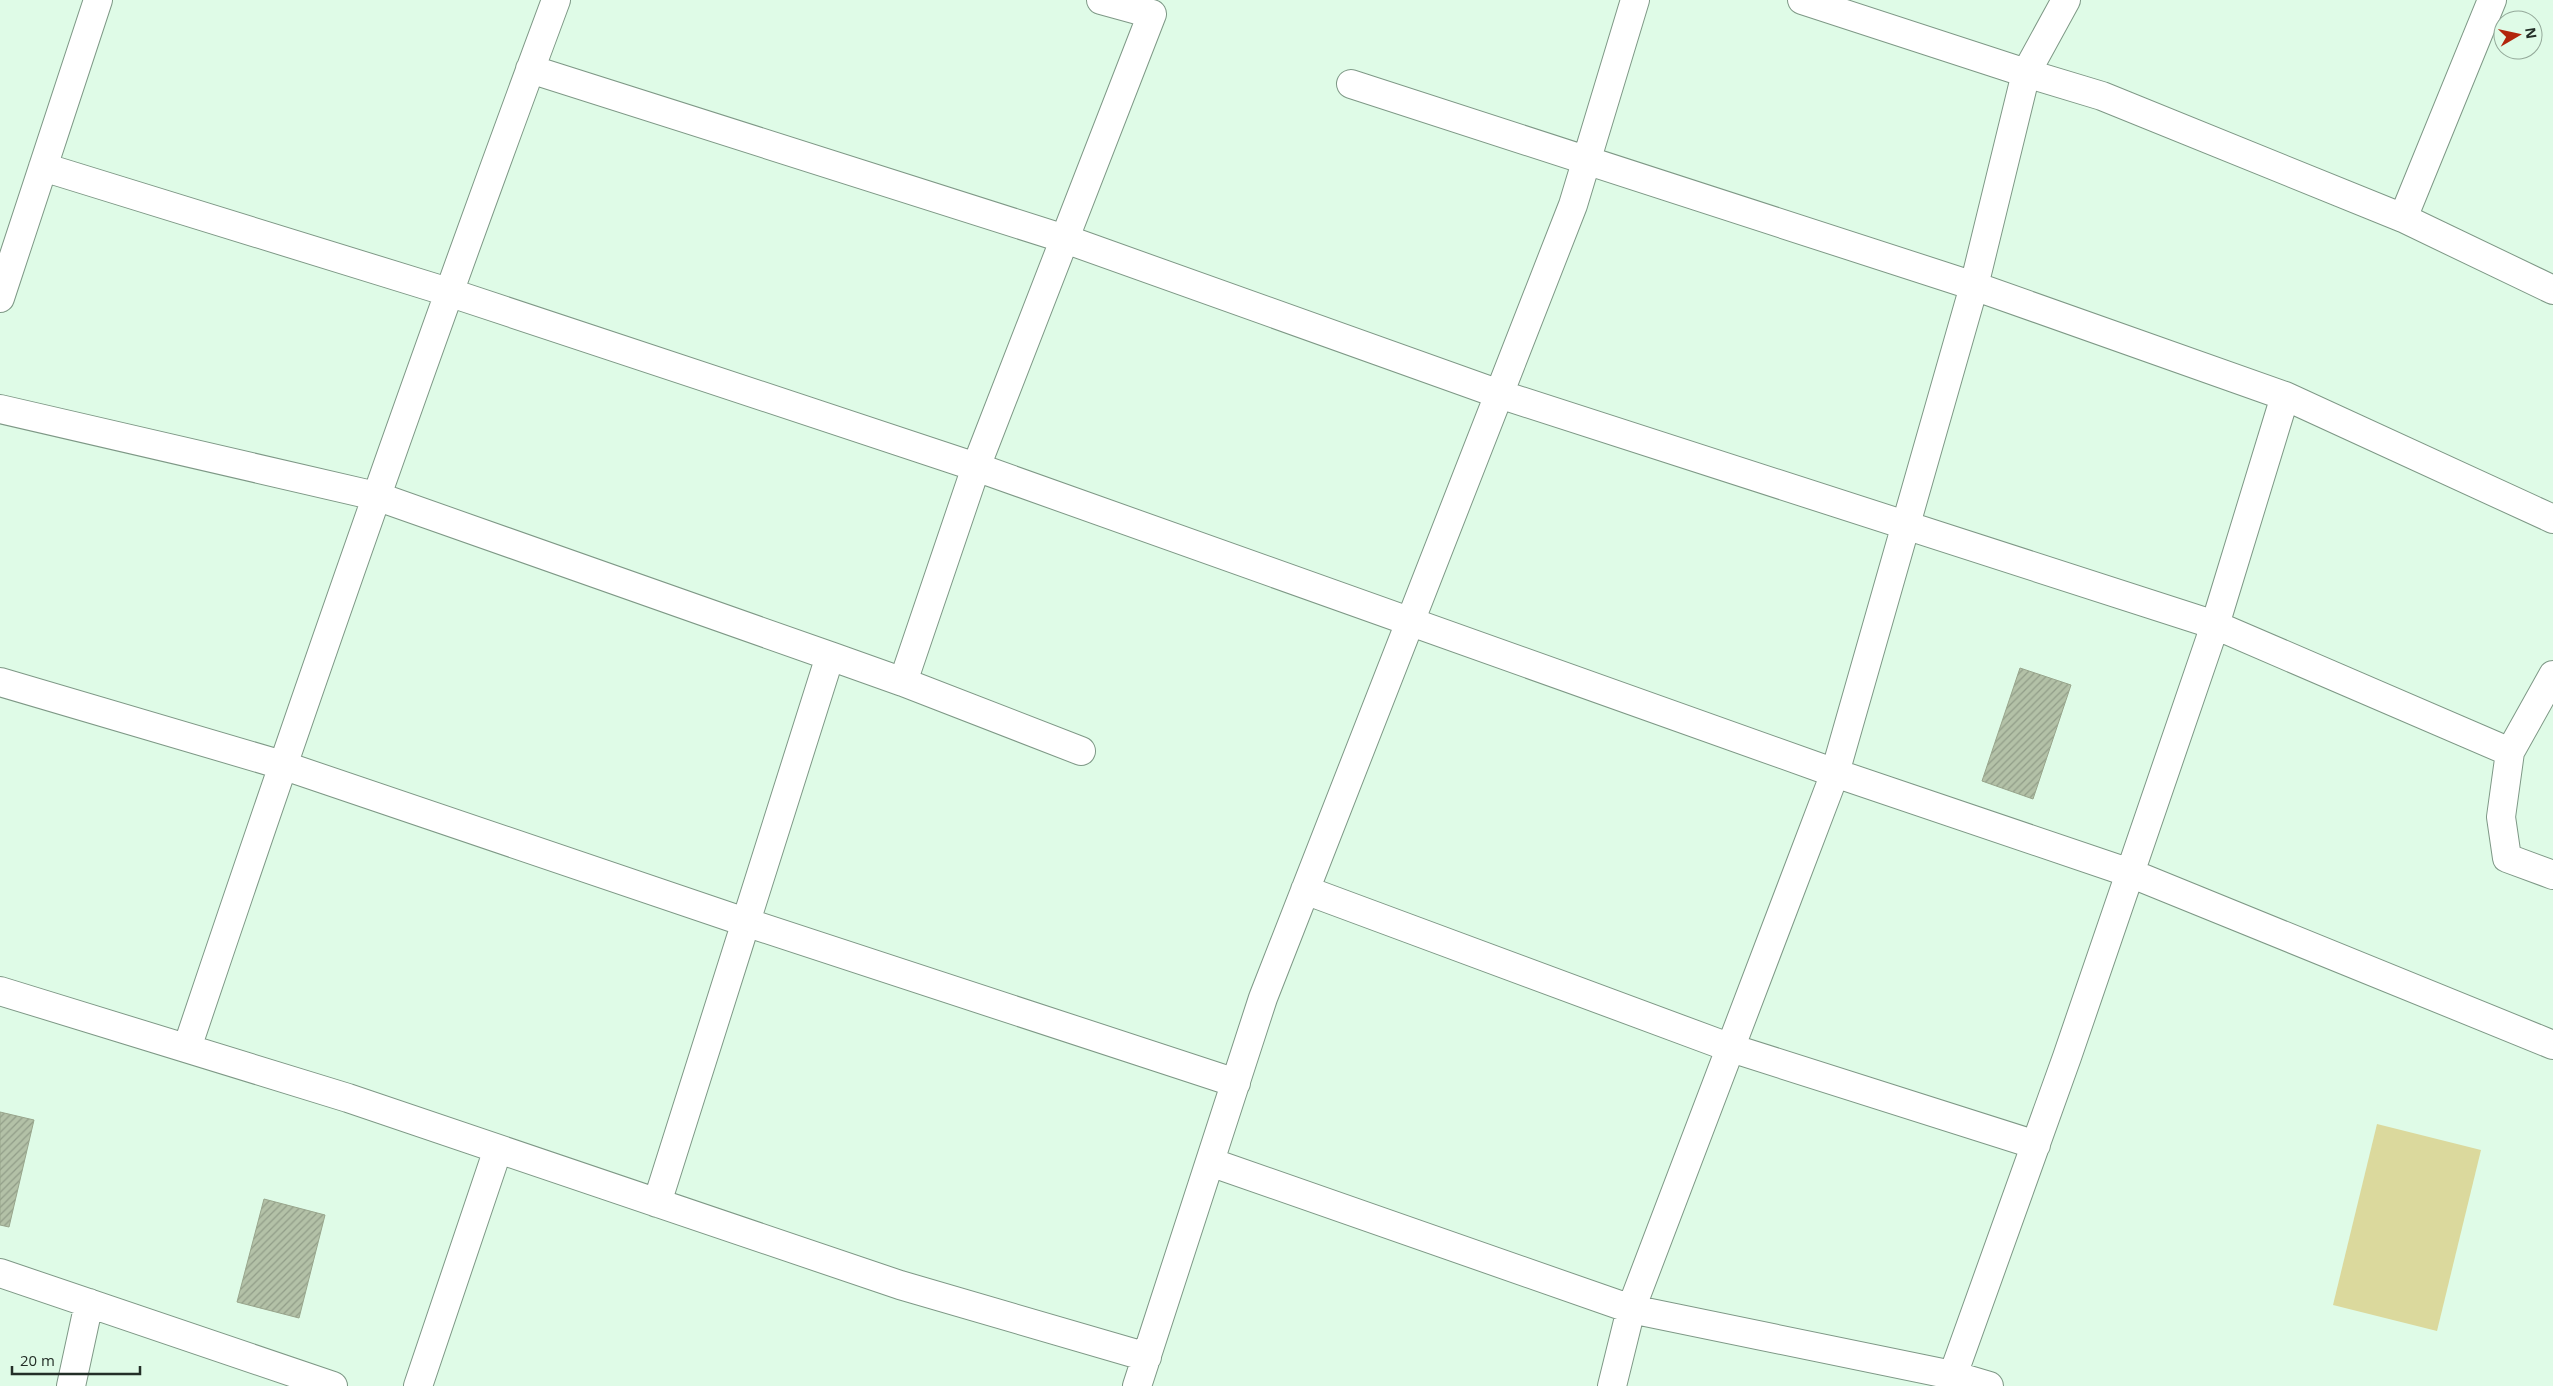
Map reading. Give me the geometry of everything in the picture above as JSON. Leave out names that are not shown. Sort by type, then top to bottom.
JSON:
[{"type":"street","points":[[0,298],[98,0]]},
{"type":"street","points":[[187,1048],[282,765],[376,496],[448,292],[556,0]]},
{"type":"street","points":[[902,682],[976,467],[1154,7],[1101,0]]},
{"type":"street","points":[[1137,1386],[1263,998],[1573,205],[1635,0]]},
{"type":"street","points":[[1802,0],[2102,96],[2403,218],[2553,290]]},
{"type":"street","points":[[1612,1386],[1631,1309],[1835,773],[1974,286],[2026,73],[2066,0]]},
{"type":"street","points":[[2403,218],[2492,0]]},
{"type":"street","points":[[530,69],[1065,239],[1499,394],[1906,527],[2215,624],[2510,752]]},
{"type":"street","points":[[1351,84],[1974,286],[2285,396],[2553,519]]},
{"type":"street","points":[[43,167],[448,292],[976,467],[1835,773],[2130,873],[2553,1046]]},
{"type":"street","points":[[1951,1381],[2036,1145],[2215,624],[2285,396]]},
{"type":"street","points":[[0,409],[376,496],[902,682],[1081,751]]},
{"type":"street","points":[[657,1203],[830,656]]},
{"type":"street","points":[[2553,676],[2510,752],[2501,817],[2507,858],[2553,875]]},
{"type":"street","points":[[0,682],[282,765],[746,922],[1236,1083]]},
{"type":"street","points":[[1305,890],[1731,1048],[2036,1145]]},
{"type":"street","points":[[0,991],[348,1098],[900,1285],[1147,1357]]},
{"type":"street","points":[[418,1386],[498,1149]]},
{"type":"street","points":[[1210,1162],[1631,1309],[1951,1381],[1990,1386]]},
{"type":"street","points":[[0,1273],[333,1386]]},
{"type":"street","points":[[71,1386],[89,1303]]},
{"type":"shaded area","points":[[2377,1124],[2481,1150],[2437,1331],[2333,1305]]},
{"type":"building","points":[[2020,668],[2071,685],[2033,799],[1982,781]]},
{"type":"building","points":[[0,1112],[34,1120],[9,1227],[0,1225]]},
{"type":"building","points":[[264,1199],[325,1215],[299,1318],[237,1302]]}]
